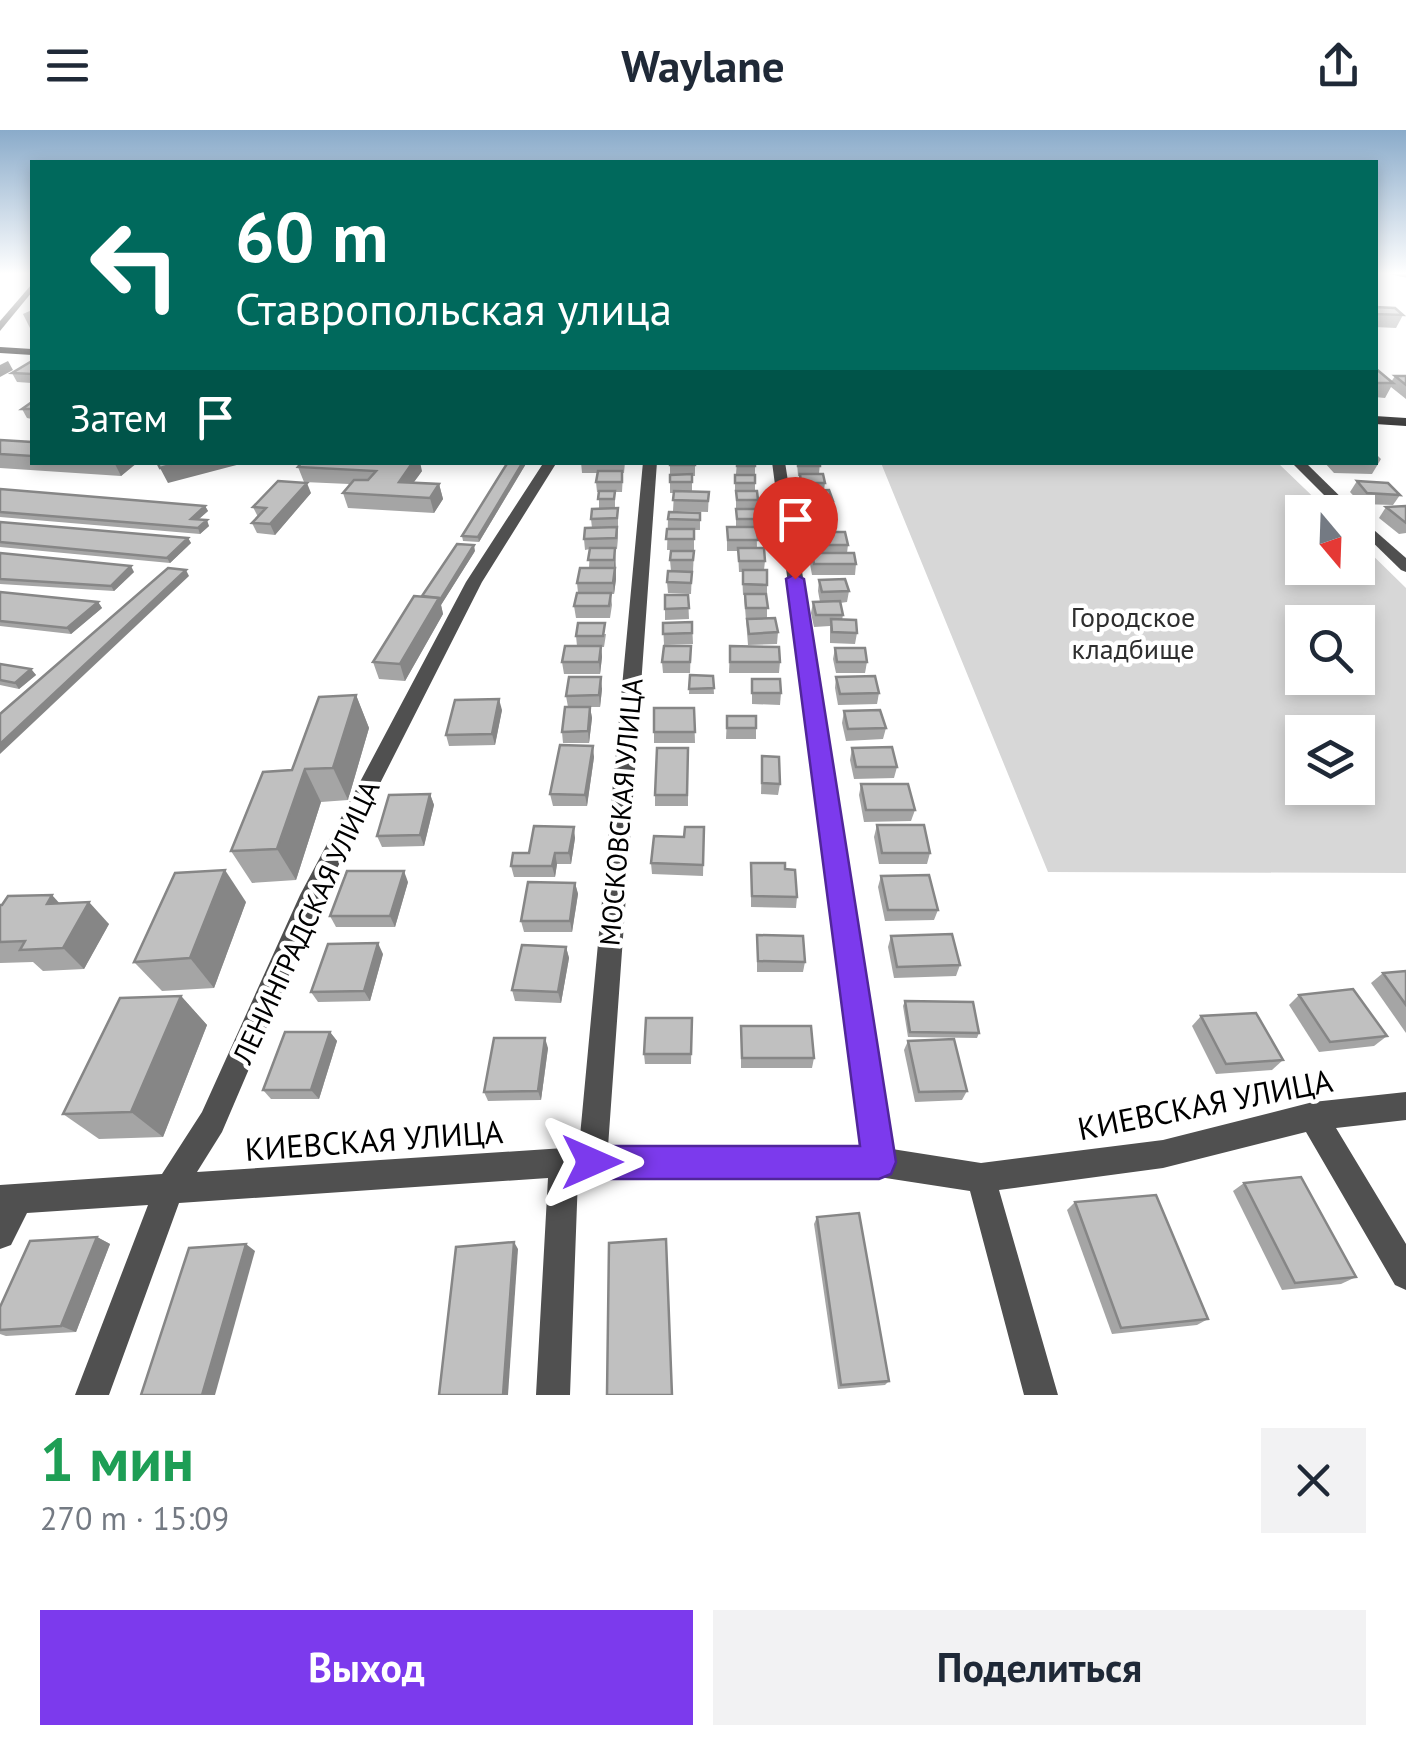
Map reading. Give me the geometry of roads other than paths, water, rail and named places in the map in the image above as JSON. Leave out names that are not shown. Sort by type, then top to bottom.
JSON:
[{"type":"main road","points":[[0,350],[30,352]]},
{"type":"main road","points":[[1378,420],[1406,422]]},
{"type":"street","name":"ЛЕНИНГРАДСКАЯ УЛИЦА","points":[[92,1395],[168,1191],[212,1122],[312,896],[474,582],[548,465]]},
{"type":"street","name":"МОСКОВСКАЯ УЛИЦА","points":[[552,1395],[650,465]]},
{"type":"street","points":[[778,465],[879,1162]]},
{"type":"street","points":[[1300,465],[1331,495]]},
{"type":"street","points":[[1375,537],[1406,567]]},
{"type":"street","name":"КИЕВСКАЯ УЛИЦА","points":[[9,1199],[578,1162],[879,1162],[981,1178],[1164,1154],[1312,1116],[1406,1106]]},
{"type":"street","points":[[1312,1116],[1406,1274]]},
{"type":"street","points":[[981,1178],[1042,1395]]},
{"type":"street","points":[[0,1234],[9,1199]]},
{"type":"park label","name":"Городское кладбище","points":[[1133,633]]}]
